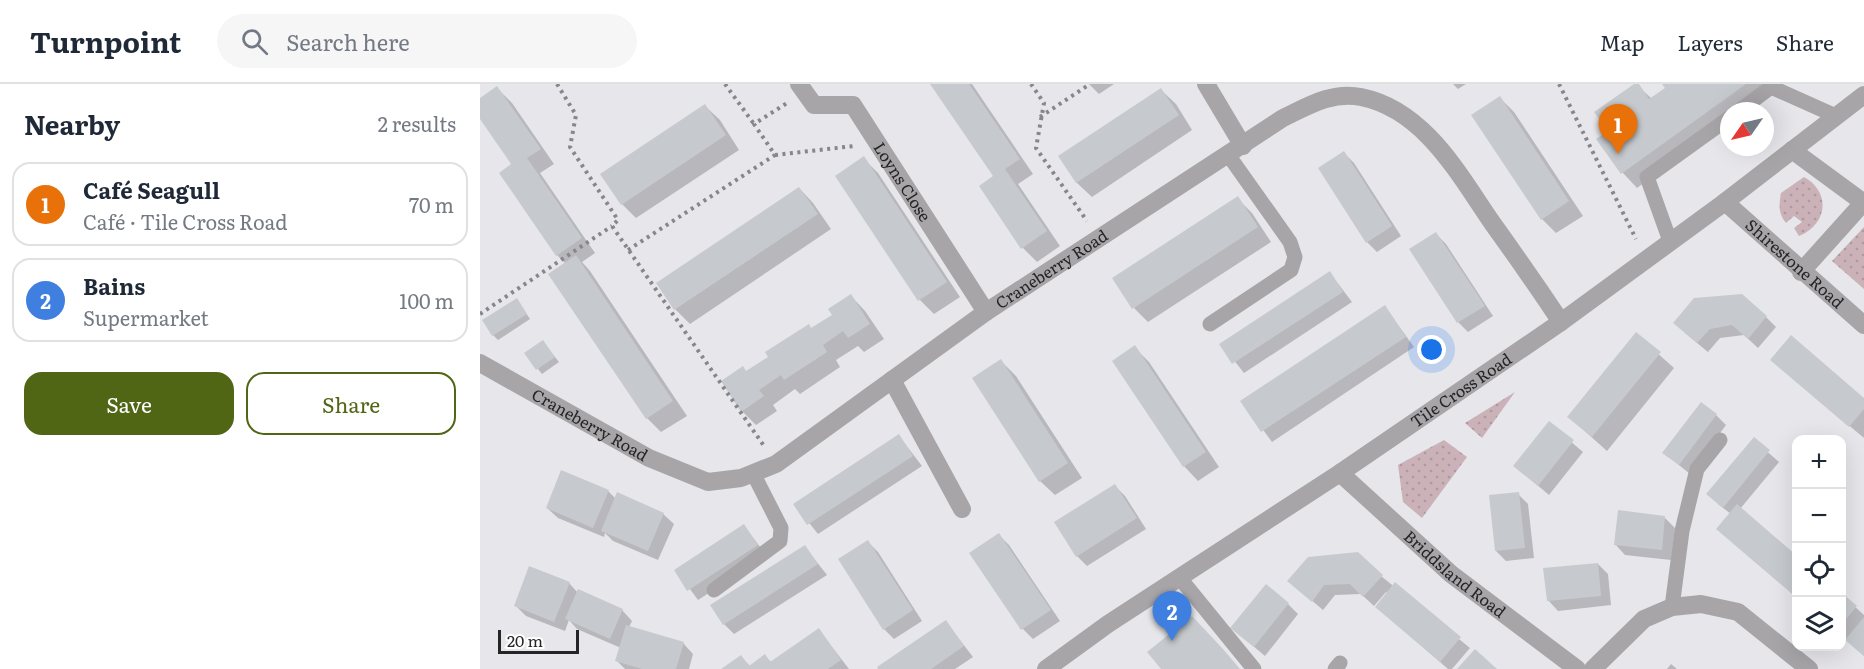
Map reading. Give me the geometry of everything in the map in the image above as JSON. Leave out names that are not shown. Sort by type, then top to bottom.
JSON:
[{"type":"street","points":[[1206,84],[1236,151]]},
{"type":"street","name":"Loyns Close","points":[[802,88],[814,105],[854,105],[986,312]]},
{"type":"street","name":"Tile Cross Road","points":[[1048,668],[1108,624],[1340,473],[1562,322],[1725,202],[1864,95]]},
{"type":"street","name":"Craneberry Road","points":[[480,363],[649,458],[708,482],[741,478],[776,464],[986,312],[1236,151],[1283,118],[1324,98],[1360,97],[1390,107],[1419,127],[1443,152],[1562,322]]},
{"type":"street","points":[[1792,150],[1864,203],[1801,272]]},
{"type":"street","name":"Shirestone Road","points":[[1725,202],[1801,272],[1864,325]]},
{"type":"street","points":[[892,380],[962,509]]},
{"type":"street","name":"Briddsland Road","points":[[1340,473],[1451,574],[1577,669]]},
{"type":"street","points":[[1593,669],[1644,619],[1672,607],[1701,604],[1738,612],[1809,669]]},
{"type":"lane","points":[[1750,102],[1771,87],[1836,116]]},
{"type":"lane","points":[[1670,241],[1647,177],[1720,124]]},
{"type":"lane","points":[[1210,324],[1291,270],[1295,257],[1290,242],[1236,151]]},
{"type":"lane","points":[[1672,607],[1682,531],[1697,469],[1720,440]]},
{"type":"lane","points":[[714,590],[780,541],[781,528],[753,473]]},
{"type":"lane","points":[[1179,577],[1254,669]]},
{"type":"path","points":[[480,314],[618,220],[570,147],[576,115],[557,84]]},
{"type":"path","points":[[725,84],[775,155]]},
{"type":"path","points":[[1031,84],[1044,103],[1036,148],[1100,239]]},
{"type":"path","points":[[1040,117],[1090,84]]},
{"type":"path","points":[[1559,84],[1645,259]]},
{"type":"path","points":[[754,124],[802,88]]},
{"type":"path","points":[[628,250],[775,155],[878,143]]},
{"type":"path","points":[[612,226],[776,464]]},
{"type":"shaded area","points":[[1804,177],[1819,191],[1822,208],[1816,224],[1799,236],[1794,228],[1802,222],[1794,216],[1786,223],[1780,212],[1780,201],[1781,193]]},
{"type":"shaded area","points":[[1864,227],[1864,289],[1832,261]]},
{"type":"shaded area","points":[[1515,392],[1482,438],[1465,423]]},
{"type":"shaded area","points":[[1444,440],[1467,457],[1422,518],[1403,502],[1398,465]]},
{"type":"building","points":[[930,84],[969,84],[1020,159],[1005,169],[1047,231],[1021,249],[979,186],[993,176]]},
{"type":"building","points":[[1634,84],[1639,84],[1649,99],[1665,88],[1662,84],[1746,84],[1621,174],[1596,139],[1608,131],[1594,112]]},
{"type":"building","points":[[497,86],[541,149],[527,158],[582,238],[556,256],[499,173],[511,164],[480,119],[480,98]]},
{"type":"building","points":[[1161,88],[1179,115],[1076,183],[1058,156]]},
{"type":"building","points":[[1500,96],[1569,201],[1541,220],[1471,115]]},
{"type":"building","points":[[705,104],[726,135],[621,205],[600,174]]},
{"type":"building","points":[[1344,151],[1392,226],[1366,243],[1318,168]]},
{"type":"building","points":[[864,156],[947,282],[918,301],[835,176]]},
{"type":"building","points":[[799,187],[818,214],[674,310],[656,283]]},
{"type":"building","points":[[1238,196],[1258,227],[1132,309],[1112,278]]},
{"type":"building","points":[[1436,232],[1485,306],[1457,323],[1409,249]]},
{"type":"building","points":[[576,255],[673,401],[646,419],[548,274]]},
{"type":"building","points":[[1330,271],[1343,292],[1232,364],[1219,344]]},
{"type":"building","points":[[851,294],[870,324],[848,338],[843,331],[823,345],[827,352],[784,380],[781,375],[759,390],[764,396],[741,412],[721,381],[743,366],[746,371],[768,357],[765,352],[809,324],[811,328],[832,315],[828,309]]},
{"type":"building","points":[[1742,294],[1767,316],[1748,339],[1732,325],[1710,329],[1697,343],[1673,323],[1694,298]]},
{"type":"building","points":[[517,298],[527,314],[492,336],[482,320]]},
{"type":"building","points":[[1385,305],[1406,337],[1261,432],[1240,401]]},
{"type":"building","points":[[1636,332],[1661,352],[1592,437],[1567,417]]},
{"type":"building","points":[[1791,335],[1864,398],[1864,409],[1849,427],[1770,360]]},
{"type":"building","points":[[543,340],[555,357],[536,370],[524,353]]},
{"type":"building","points":[[1135,345],[1206,452],[1183,467],[1112,361]]},
{"type":"building","points":[[1001,359],[1068,463],[1039,482],[972,378]]},
{"type":"building","points":[[1701,402],[1717,414],[1679,465],[1662,453]]},
{"type":"building","points":[[1549,421],[1574,440],[1538,486],[1513,466]]},
{"type":"building","points":[[899,434],[913,456],[807,525],[793,504]]},
{"type":"building","points":[[1754,437],[1770,450],[1723,508],[1706,494]]},
{"type":"building","points":[[561,470],[609,490],[593,528],[546,508]]},
{"type":"building","points":[[1115,484],[1137,518],[1076,557],[1054,522]]},
{"type":"building","points":[[617,492],[664,513],[648,551],[601,531]]},
{"type":"building","points":[[1519,492],[1525,548],[1495,551],[1489,495]]},
{"type":"building","points":[[1737,504],[1792,552],[1792,594],[1716,529]]},
{"type":"building","points":[[1618,510],[1665,516],[1662,550],[1614,545]]},
{"type":"building","points":[[744,524],[758,545],[687,591],[674,570]]},
{"type":"building","points":[[999,533],[1051,610],[1021,630],[969,553]]},
{"type":"building","points":[[868,540],[913,610],[883,630],[838,559]]},
{"type":"building","points":[[805,545],[818,564],[723,625],[710,605]]},
{"type":"building","points":[[1358,552],[1383,575],[1363,597],[1350,584],[1324,585],[1312,602],[1287,581],[1308,557]]},
{"type":"building","points":[[1598,563],[1601,596],[1547,601],[1543,568]]},
{"type":"building","points":[[529,566],[570,582],[554,622],[514,606]]},
{"type":"building","points":[[1395,582],[1461,637],[1440,662],[1375,607]]},
{"type":"building","points":[[1266,584],[1289,603],[1254,647],[1230,628]]},
{"type":"building","points":[[578,589],[623,609],[610,639],[565,619]]},
{"type":"building","points":[[1846,596],[1857,606],[1846,619]]},
{"type":"building","points":[[1192,616],[1240,669],[1161,669],[1147,652]]},
{"type":"building","points":[[1864,617],[1864,656],[1846,639]]},
{"type":"building","points":[[946,620],[964,646],[931,669],[878,669],[877,667]]},
{"type":"building","points":[[626,625],[684,642],[676,669],[642,669],[615,661]]},
{"type":"building","points":[[819,628],[841,660],[828,669],[721,669],[741,655],[749,666],[765,654],[770,662]]},
{"type":"building","points":[[1475,649],[1497,669],[1457,669]]},
{"type":"place","name":"Café Seagull","points":[[1618,154]]},
{"type":"place","name":"Bains","points":[[1172,641]]}]
